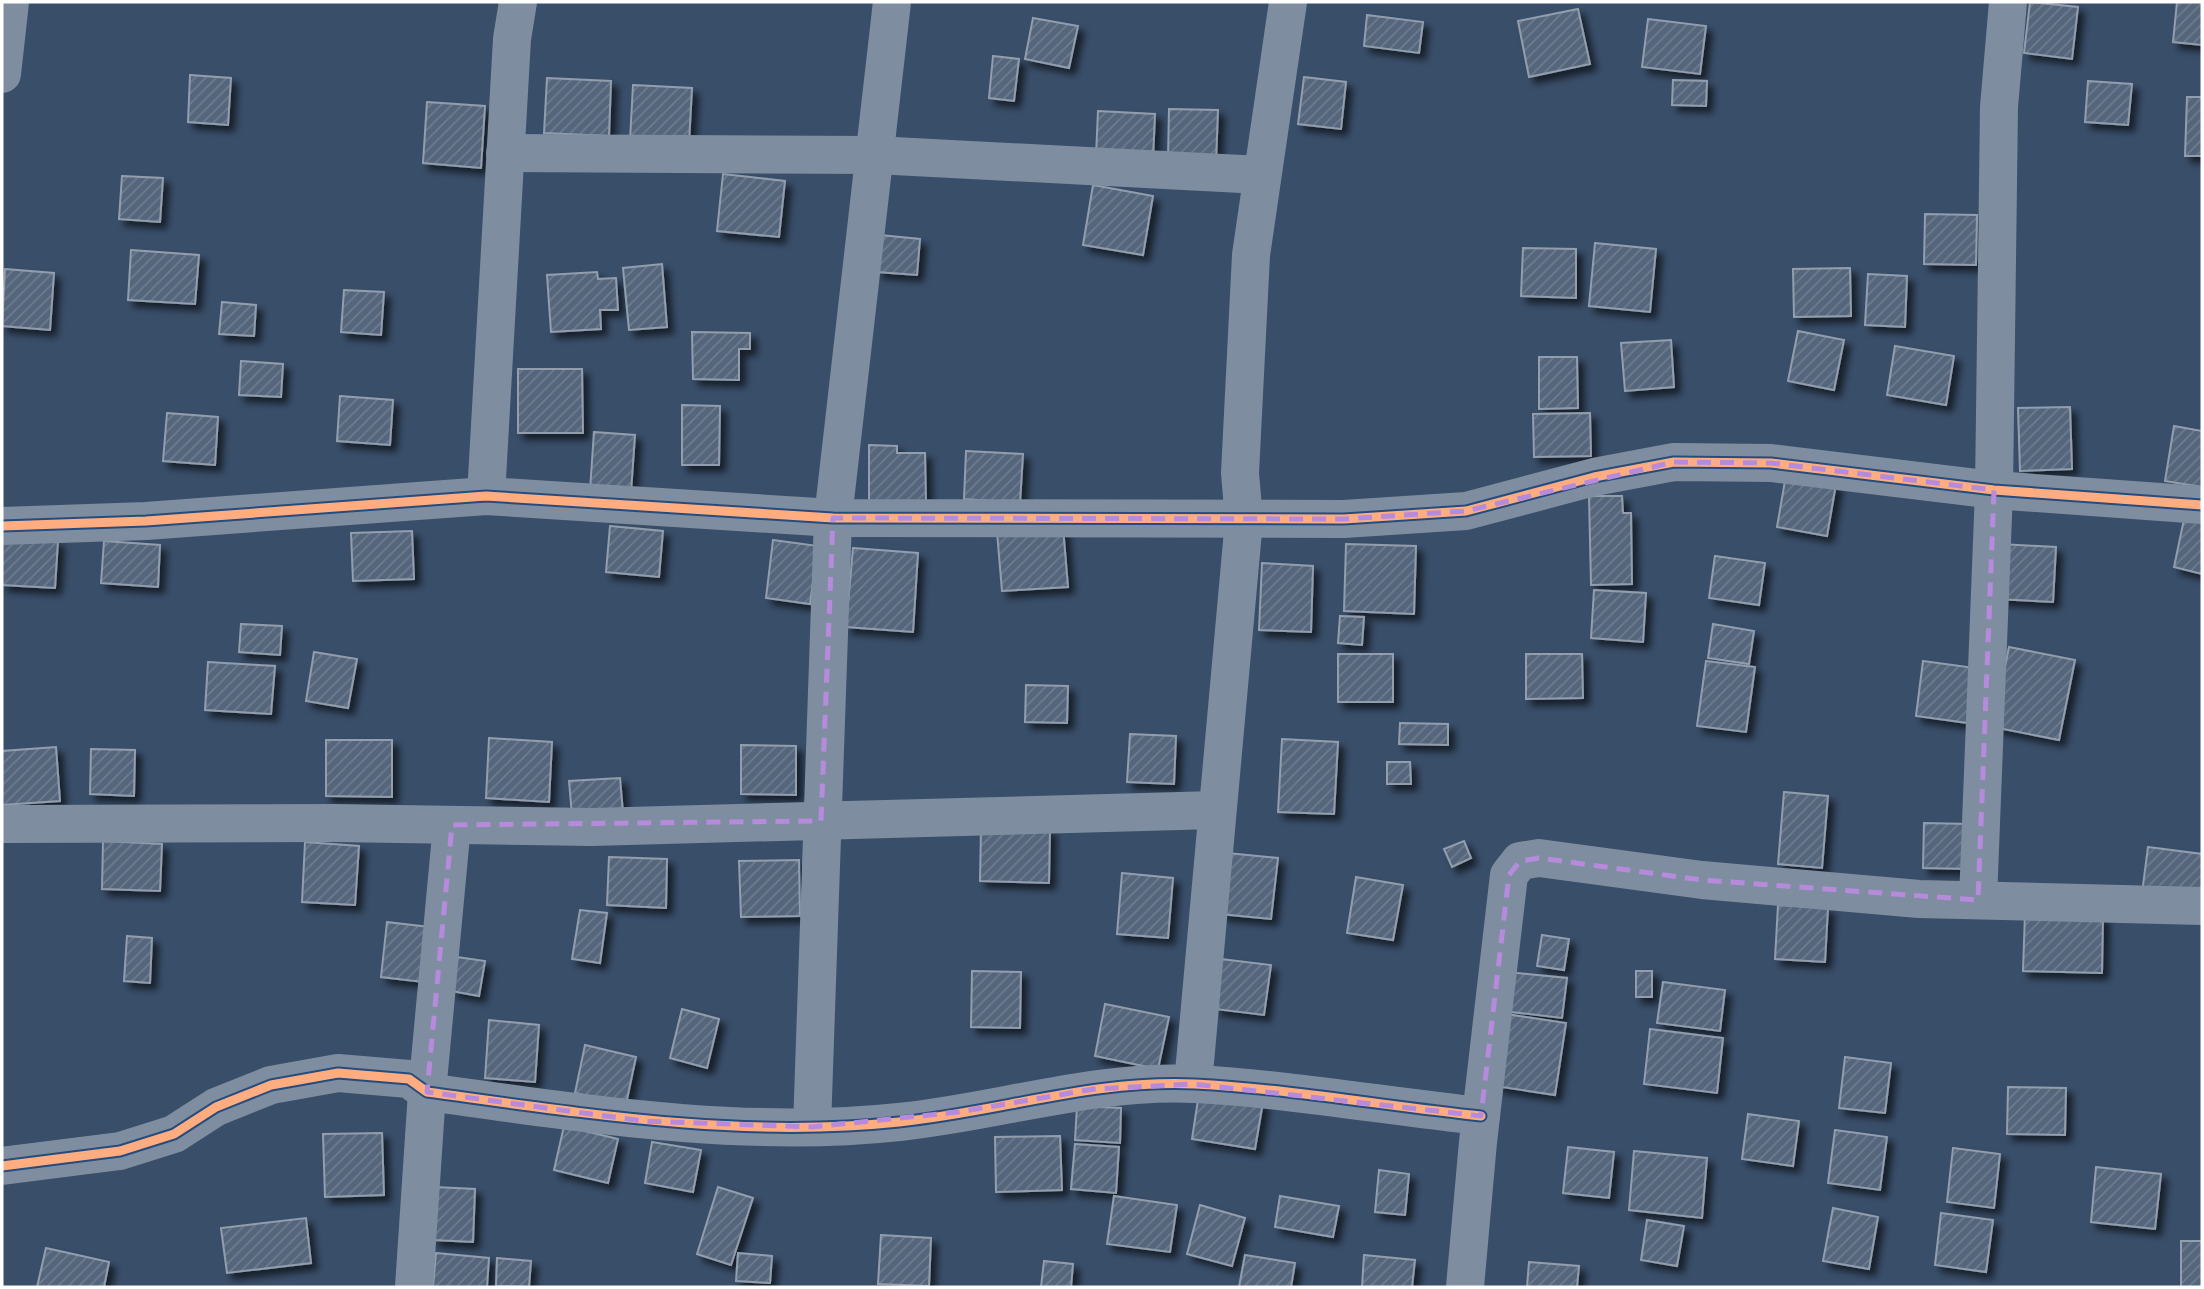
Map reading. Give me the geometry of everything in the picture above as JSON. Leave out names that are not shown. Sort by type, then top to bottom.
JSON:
[{"type":"street","points":[[2,74],[10,2]]},
{"type":"street","points":[[486,496],[512,39],[518,2]]},
{"type":"street","points":[[812,1127],[833,518],[892,2]]},
{"type":"street","points":[[1193,1084],[1244,520],[1240,473],[1251,255],[1287,2]]},
{"type":"street","points":[[1978,900],[1994,489],[1999,107],[2008,2]]},
{"type":"street","points":[[505,153],[875,155],[1261,175]]},
{"type":"street","points":[[2,526],[146,521],[486,496],[833,518],[1089,516],[1244,520],[1344,519],[1466,511],[1594,477],[1674,462],[1771,463],[1994,489],[2202,505]]},
{"type":"street","points":[[2,824],[592,827],[1216,810]]},
{"type":"street","points":[[414,1287],[426,1093],[452,825]]},
{"type":"street","points":[[1465,1287],[1481,1116],[1509,875],[1520,860],[1539,858],[1702,880],[1919,899],[2202,906]]},
{"type":"street","points":[[2,1166],[120,1151],[174,1134],[216,1107],[271,1085],[338,1073],[409,1079],[426,1093],[643,1121],[812,1127],[900,1122],[1094,1089],[1193,1084],[1481,1116]]},
{"type":"highlighted area","points":[[1674,462],[1771,463],[1994,490],[1978,900],[1702,880],[1539,858],[1520,861],[1509,875],[1481,1116],[1193,1084],[1094,1089],[959,1112],[812,1127],[643,1121],[427,1092],[452,825],[821,821],[833,518],[1344,519],[1466,511]]},
{"type":"building","points":[[2030,2],[2078,7],[2072,59],[2024,53]]},
{"type":"building","points":[[2177,2],[2202,2],[2202,45],[2173,42]]},
{"type":"building","points":[[1578,9],[1590,64],[1529,77],[1518,21]]},
{"type":"building","points":[[1367,15],[1423,22],[1419,53],[1364,46]]},
{"type":"building","points":[[1033,18],[1078,26],[1069,68],[1025,59]]},
{"type":"building","points":[[1648,19],[1706,26],[1700,74],[1642,67]]},
{"type":"building","points":[[993,56],[1019,59],[1014,101],[989,98]]},
{"type":"building","points":[[190,75],[231,78],[228,125],[188,122]]},
{"type":"building","points":[[1304,77],[1346,82],[1341,129],[1298,124]]},
{"type":"building","points":[[547,78],[611,81],[609,136],[544,133]]},
{"type":"building","points":[[1673,80],[1707,81],[1706,106],[1672,105]]},
{"type":"building","points":[[2088,81],[2132,84],[2128,125],[2085,122]]},
{"type":"building","points":[[633,85],[692,88],[689,143],[630,140]]},
{"type":"building","points":[[2187,97],[2202,97],[2202,156],[2185,156]]},
{"type":"building","points":[[427,102],[485,106],[481,168],[423,163]]},
{"type":"building","points":[[1169,109],[1218,110],[1216,162],[1168,161]]},
{"type":"building","points":[[1098,111],[1155,114],[1153,159],[1096,156]]},
{"type":"building","points":[[723,174],[785,181],[779,237],[717,231]]},
{"type":"building","points":[[122,176],[163,178],[160,222],[119,219]]},
{"type":"building","points":[[1093,185],[1153,196],[1143,255],[1083,245]]},
{"type":"building","points":[[1925,214],[1977,215],[1976,265],[1924,264]]},
{"type":"building","points":[[880,235],[920,239],[917,275],[877,272]]},
{"type":"building","points":[[1595,243],[1656,249],[1650,312],[1589,306]]},
{"type":"building","points":[[1523,248],[1576,249],[1576,298],[1521,296]]},
{"type":"building","points":[[131,250],[199,255],[195,304],[128,300]]},
{"type":"building","points":[[662,264],[667,327],[629,330],[623,268]]},
{"type":"building","points":[[1850,268],[1851,316],[1794,317],[1793,269]]},
{"type":"building","points":[[5,269],[54,273],[50,330],[2,326]]},
{"type":"building","points":[[597,272],[598,279],[616,278],[618,310],[600,310],[601,329],[551,332],[547,275]]},
{"type":"building","points":[[1868,274],[1907,276],[1905,327],[1865,325]]},
{"type":"building","points":[[344,290],[384,292],[381,335],[341,332]]},
{"type":"building","points":[[222,302],[256,305],[254,336],[219,334]]},
{"type":"building","points":[[1798,331],[1844,340],[1834,390],[1788,381]]},
{"type":"building","points":[[692,332],[750,333],[750,349],[739,349],[739,380],[693,379]]},
{"type":"building","points":[[1671,340],[1674,387],[1625,391],[1621,343]]},
{"type":"building","points":[[1895,346],[1954,356],[1946,405],[1887,395]]},
{"type":"building","points":[[1539,357],[1577,357],[1578,408],[1539,409]]},
{"type":"building","points":[[241,361],[283,364],[281,397],[239,395]]},
{"type":"building","points":[[518,369],[582,369],[583,433],[518,433]]},
{"type":"building","points":[[340,396],[393,400],[390,445],[337,441]]},
{"type":"building","points":[[682,405],[720,406],[719,465],[682,465]]},
{"type":"building","points":[[2070,407],[2072,469],[2020,471],[2018,408]]},
{"type":"building","points":[[167,413],[218,417],[215,465],[163,461]]},
{"type":"building","points":[[1590,413],[1591,456],[1534,457],[1533,414]]},
{"type":"building","points":[[2174,426],[2202,431],[2202,487],[2165,481]]},
{"type":"building","points":[[594,432],[635,435],[631,492],[590,490]]},
{"type":"building","points":[[869,445],[897,446],[897,453],[925,453],[926,501],[869,501]]},
{"type":"building","points":[[966,451],[1023,454],[1020,503],[964,499]]},
{"type":"building","points":[[1786,475],[1836,484],[1827,536],[1777,527]]},
{"type":"building","points":[[1589,496],[1622,496],[1623,513],[1631,513],[1632,584],[1591,585]]},
{"type":"building","points":[[2187,505],[2202,508],[2202,574],[2174,567]]},
{"type":"building","points":[[610,526],[663,531],[659,577],[606,572]]},
{"type":"building","points":[[1063,527],[1068,587],[1002,591],[997,532]]},
{"type":"building","points":[[412,531],[414,579],[353,581],[351,533]]},
{"type":"building","points":[[2,536],[58,541],[55,588],[2,585]]},
{"type":"building","points":[[773,540],[818,546],[810,604],[766,598]]},
{"type":"building","points":[[104,541],[160,545],[158,587],[101,583]]},
{"type":"building","points":[[1346,544],[1416,546],[1414,614],[1344,611]]},
{"type":"building","points":[[2000,544],[2056,547],[2053,602],[1997,599]]},
{"type":"building","points":[[853,548],[918,553],[913,632],[846,627]]},
{"type":"building","points":[[1715,556],[1765,563],[1759,605],[1709,598]]},
{"type":"building","points":[[1262,563],[1313,566],[1311,632],[1259,630]]},
{"type":"building","points":[[1594,590],[1646,593],[1643,642],[1591,638]]},
{"type":"building","points":[[1340,616],[1364,617],[1362,645],[1338,643]]},
{"type":"building","points":[[241,624],[282,626],[280,655],[239,652]]},
{"type":"building","points":[[1713,624],[1754,631],[1749,664],[1708,658]]},
{"type":"building","points":[[2009,647],[2075,660],[2059,740],[1993,727]]},
{"type":"building","points":[[314,652],[357,659],[348,708],[306,701]]},
{"type":"building","points":[[1338,654],[1393,654],[1393,702],[1338,702]]},
{"type":"building","points":[[1526,654],[1582,654],[1583,698],[1526,699]]},
{"type":"building","points":[[1706,661],[1755,667],[1746,732],[1697,726]]},
{"type":"building","points":[[1923,661],[1975,668],[1968,723],[1916,716]]},
{"type":"building","points":[[208,662],[275,666],[271,714],[205,710]]},
{"type":"building","points":[[1026,685],[1068,686],[1067,723],[1025,722]]},
{"type":"building","points":[[1400,723],[1448,724],[1448,745],[1399,744]]},
{"type":"building","points":[[1130,734],[1176,736],[1174,784],[1127,782]]},
{"type":"building","points":[[489,738],[552,742],[549,802],[486,798]]},
{"type":"building","points":[[1282,739],[1338,742],[1334,814],[1278,812]]},
{"type":"building","points":[[326,740],[392,740],[392,797],[326,796]]},
{"type":"building","points":[[741,745],[796,746],[796,795],[741,794]]},
{"type":"building","points":[[56,747],[60,801],[2,805],[2,751]]},
{"type":"building","points":[[91,749],[135,750],[134,796],[90,794]]},
{"type":"building","points":[[1387,762],[1410,762],[1411,784],[1387,784]]},
{"type":"building","points":[[620,778],[623,813],[572,816],[569,781]]},
{"type":"building","points":[[1784,792],[1828,796],[1822,868],[1778,864]]},
{"type":"building","points":[[1924,823],[1970,824],[1969,869],[1923,868]]},
{"type":"building","points":[[981,828],[1050,829],[1049,883],[980,881]]},
{"type":"building","points":[[103,841],[162,844],[160,891],[102,889]]},
{"type":"building","points":[[1464,841],[1471,858],[1452,867],[1444,849]]},
{"type":"building","points":[[305,842],[359,846],[355,905],[302,902]]},
{"type":"building","points":[[2148,847],[2202,854],[2202,900],[2142,893]]},
{"type":"building","points":[[1227,853],[1278,858],[1271,919],[1220,914]]},
{"type":"building","points":[[609,857],[667,859],[666,908],[607,905]]},
{"type":"building","points":[[799,860],[800,916],[741,917],[739,861]]},
{"type":"building","points":[[1122,873],[1173,878],[1168,938],[1117,934]]},
{"type":"building","points":[[1356,877],[1403,885],[1393,940],[1347,933]]},
{"type":"building","points":[[1778,905],[1828,908],[1825,962],[1775,959]]},
{"type":"building","points":[[580,910],[607,913],[600,963],[572,959]]},
{"type":"building","points":[[2025,913],[2103,916],[2102,973],[2023,971]]},
{"type":"building","points":[[387,922],[429,927],[423,982],[381,977]]},
{"type":"building","points":[[1542,935],[1569,939],[1564,970],[1537,966]]},
{"type":"building","points":[[127,936],[152,938],[150,983],[124,981]]},
{"type":"building","points":[[457,957],[485,961],[479,996],[451,991]]},
{"type":"building","points":[[1221,959],[1271,965],[1264,1015],[1215,1009]]},
{"type":"building","points":[[972,971],[1021,972],[1020,1028],[971,1027]]},
{"type":"building","points":[[1636,971],[1652,971],[1652,997],[1636,997]]},
{"type":"building","points":[[1507,972],[1567,978],[1562,1018],[1503,1011]]},
{"type":"building","points":[[1663,982],[1725,990],[1720,1031],[1657,1023]]},
{"type":"building","points":[[1105,1004],[1169,1017],[1158,1069],[1095,1056]]},
{"type":"building","points":[[682,1009],[719,1019],[707,1068],[670,1058]]},
{"type":"building","points":[[1506,1014],[1566,1023],[1555,1095],[1495,1086]]},
{"type":"building","points":[[489,1020],[539,1025],[535,1082],[485,1078]]},
{"type":"building","points":[[1650,1029],[1723,1038],[1717,1093],[1644,1084]]},
{"type":"building","points":[[585,1045],[636,1057],[626,1104],[575,1093]]},
{"type":"building","points":[[1845,1057],[1891,1063],[1885,1113],[1839,1108]]},
{"type":"building","points":[[2008,1087],[2066,1088],[2065,1135],[2007,1134]]},
{"type":"building","points":[[1199,1093],[1263,1102],[1255,1149],[1192,1139]]},
{"type":"building","points":[[1077,1106],[1121,1108],[1120,1143],[1075,1140]]},
{"type":"building","points":[[1748,1114],[1799,1121],[1793,1166],[1742,1159]]},
{"type":"building","points":[[564,1126],[618,1139],[608,1183],[554,1170]]},
{"type":"building","points":[[1835,1130],[1887,1137],[1880,1190],[1828,1183]]},
{"type":"building","points":[[382,1133],[384,1195],[325,1197],[323,1134]]},
{"type":"building","points":[[1060,1136],[1062,1190],[996,1192],[995,1137]]},
{"type":"building","points":[[652,1142],[701,1150],[693,1192],[645,1183]]},
{"type":"building","points":[[1075,1144],[1119,1147],[1116,1193],[1071,1189]]},
{"type":"building","points":[[1568,1147],[1614,1152],[1609,1198],[1563,1193]]},
{"type":"building","points":[[1953,1148],[2000,1154],[1994,1208],[1947,1202]]},
{"type":"building","points":[[1634,1151],[1707,1158],[1702,1218],[1629,1210]]},
{"type":"building","points":[[2096,1167],[2161,1174],[2155,1229],[2091,1222]]},
{"type":"building","points":[[1379,1170],[1409,1174],[1405,1215],[1375,1212]]},
{"type":"building","points":[[435,1187],[475,1189],[473,1242],[433,1240]]},
{"type":"building","points":[[718,1187],[753,1198],[731,1265],[697,1254]]},
{"type":"building","points":[[1114,1196],[1177,1205],[1170,1252],[1107,1244]]},
{"type":"building","points":[[1280,1196],[1339,1206],[1333,1237],[1275,1227]]},
{"type":"building","points":[[1200,1205],[1245,1218],[1232,1266],[1187,1254]]},
{"type":"building","points":[[1833,1208],[1878,1217],[1869,1269],[1823,1261]]},
{"type":"building","points":[[1941,1213],[1993,1220],[1986,1272],[1935,1265]]},
{"type":"building","points":[[306,1218],[311,1263],[227,1273],[221,1228]]},
{"type":"building","points":[[1647,1220],[1684,1226],[1677,1266],[1641,1260]]},
{"type":"building","points":[[881,1235],[931,1238],[929,1286],[878,1284]]},
{"type":"building","points":[[2181,1241],[2202,1241],[2202,1287],[2181,1287]]},
{"type":"building","points":[[46,1248],[109,1262],[104,1287],[37,1287]]},
{"type":"building","points":[[436,1253],[489,1258],[487,1287],[433,1287]]},
{"type":"building","points":[[738,1253],[772,1256],[770,1283],[736,1281]]},
{"type":"building","points":[[1245,1255],[1295,1263],[1291,1287],[1239,1287]]},
{"type":"building","points":[[1364,1255],[1415,1260],[1412,1287],[1362,1287]]},
{"type":"building","points":[[497,1258],[531,1261],[529,1287],[496,1286]]},
{"type":"building","points":[[1044,1261],[1073,1264],[1071,1287],[1041,1287]]},
{"type":"building","points":[[1529,1262],[1579,1266],[1577,1287],[1527,1287]]},
{"type":"cycle path","points":[[2,526],[146,521],[486,496],[833,518],[1344,519],[1466,511],[1594,477],[1674,462],[1771,463],[1994,490],[2202,505]]},
{"type":"cycle path","points":[[2,1166],[120,1151],[174,1134],[216,1107],[271,1085],[338,1073],[409,1079],[427,1092],[603,1115],[721,1126],[840,1126],[899,1122],[1083,1091],[1157,1084],[1266,1090],[1481,1116]]}]
